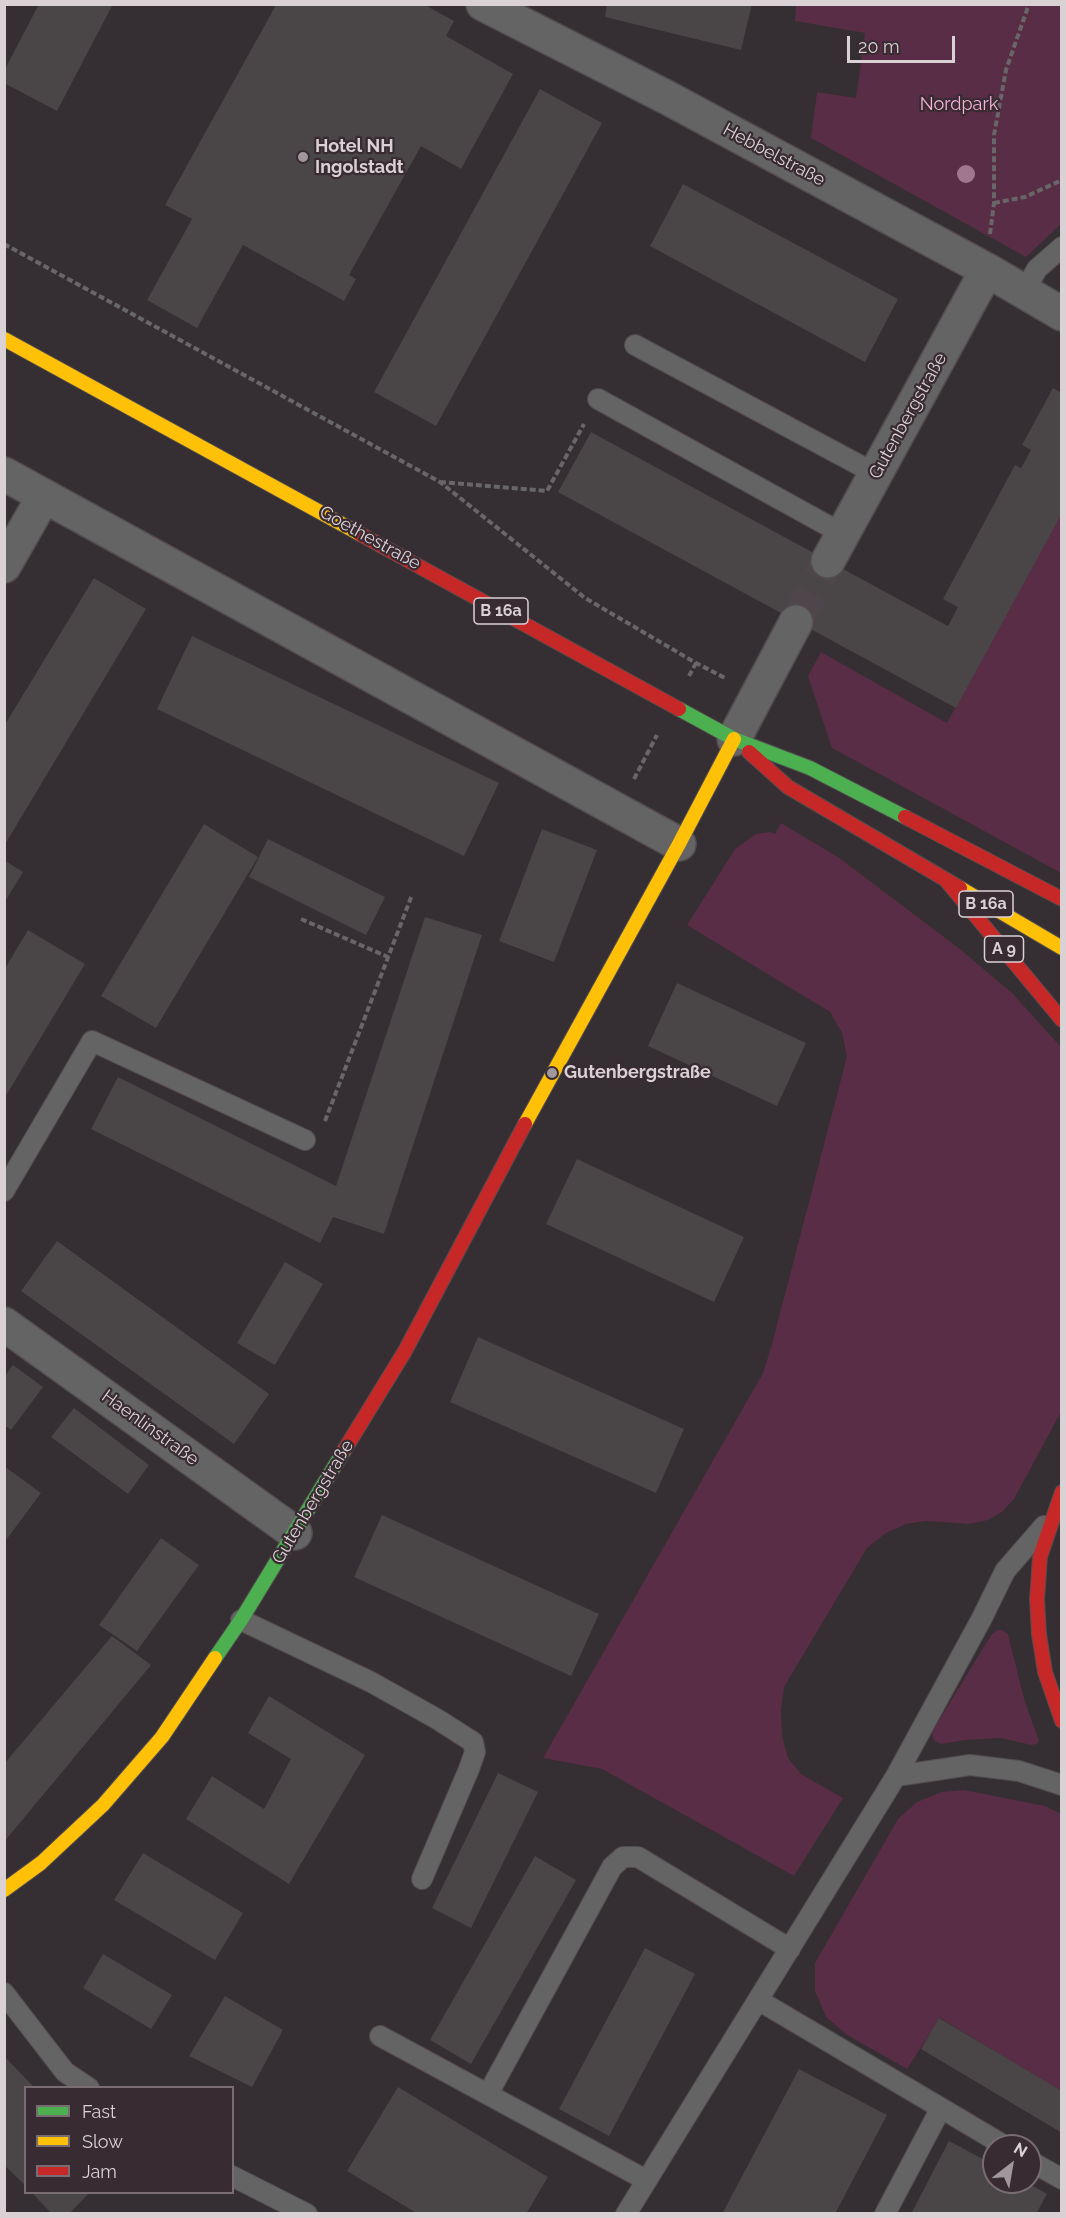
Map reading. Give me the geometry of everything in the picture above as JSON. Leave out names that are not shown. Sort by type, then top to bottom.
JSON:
[{"type":"main road","name":"Goethestraße","points":[[4,339],[734,739]]},
{"type":"main road","name":"Gutenbergstraße","points":[[4,1890],[41,1863],[104,1805],[162,1737],[241,1620],[405,1351],[552,1073],[679,844],[734,739]]},
{"type":"main road","name":"B 16a","points":[[734,739],[788,788],[1062,948]]},
{"type":"main road","name":"B 16a","points":[[734,739],[810,768],[1062,899]]},
{"type":"main road","name":"A 9","points":[[945,879],[1062,1020]]},
{"type":"main road","points":[[1062,1492],[1040,1557],[1037,1599],[1039,1634],[1045,1672],[1062,1721]]},
{"type":"street","name":"Hebbelstraße","points":[[483,4],[668,98],[987,270],[1062,314]]},
{"type":"street","name":"Gutenbergstraße","points":[[836,547],[987,270]]},
{"type":"street","points":[[4,474],[679,844]]},
{"type":"street","points":[[4,566],[44,496]]},
{"type":"street","name":"Gutenbergstraße","points":[[734,739],[796,622]]},
{"type":"street","name":"Haenlinstraße","points":[[4,1324],[296,1533]]},
{"type":"lane","points":[[1024,292],[1037,269],[1062,247]]},
{"type":"lane","points":[[635,345],[876,474]]},
{"type":"lane","points":[[598,399],[836,547]]},
{"type":"lane","points":[[4,1191],[92,1041],[305,1140]]},
{"type":"lane","points":[[626,2214],[897,1776],[1005,1571],[1052,1517]]},
{"type":"lane","points":[[241,1620],[371,1682],[473,1742],[475,1752],[469,1769],[422,1879]]},
{"type":"lane","points":[[897,1776],[970,1765],[1019,1771],[1062,1785]]},
{"type":"lane","points":[[488,2094],[612,1867],[623,1857],[638,1857],[790,1949]]},
{"type":"lane","points":[[4,1993],[65,2072],[85,2086]]},
{"type":"lane","points":[[758,2000],[985,2134]]},
{"type":"lane","points":[[380,2036],[646,2180]]},
{"type":"lane","points":[[885,2214],[941,2108]]},
{"type":"lane","points":[[1042,2168],[1062,2179]]},
{"type":"lane","points":[[234,2177],[307,2214]]},
{"type":"path","points":[[987,270],[994,203],[994,135],[1006,70],[1029,4]]},
{"type":"path","points":[[994,203],[1025,197],[1062,180]]},
{"type":"path","points":[[4,244],[440,482],[585,598],[696,663],[758,694]]},
{"type":"path","points":[[440,482],[547,490],[598,399]]},
{"type":"path","points":[[305,1140],[317,1144],[412,895]]},
{"type":"path","points":[[301,919],[388,957]]},
{"type":"green space","name":"Nordpark","points":[[796,5],[1061,5],[1061,224],[1026,257],[811,138],[817,92],[856,98],[865,33],[795,21]]},
{"type":"green space","points":[[1061,513],[1061,873],[832,748],[808,676],[821,652],[947,723]]},
{"type":"green space","points":[[781,823],[838,857],[960,949],[1012,993],[1062,1048],[1061,1412],[1014,1499],[1002,1512],[988,1520],[970,1524],[926,1521],[906,1524],[886,1533],[867,1548],[784,1687],[781,1710],[782,1736],[788,1758],[801,1774],[843,1798],[794,1876],[602,1769],[543,1758],[763,1373],[847,1056],[842,1033],[830,1012],[687,925],[735,849],[756,834],[770,832],[775,834]]},
{"type":"green space","points":[[997,1630],[1008,1634],[1025,1702],[1039,1741],[1031,1745],[1001,1738],[941,1744],[934,1741],[932,1734],[935,1727],[991,1635]]},
{"type":"green space","points":[[964,1790],[1045,1806],[1061,1814],[1061,2091],[940,2018],[907,2069],[847,2035],[826,2017],[815,1991],[815,1963],[898,1819],[917,1802],[942,1792]]},
{"type":"building","points":[[39,4],[113,4],[57,111],[4,83],[4,71]]},
{"type":"building","points":[[607,4],[752,4],[741,50],[605,17]]},
{"type":"building","name":"Hotel NH Ingolstadt","points":[[276,5],[425,5],[454,21],[446,36],[513,74],[461,169],[421,146],[349,275],[356,279],[344,301],[243,245],[197,328],[147,300],[192,219],[165,205]]},
{"type":"building","points":[[540,89],[602,123],[436,426],[374,392]]},
{"type":"building","points":[[683,184],[898,299],[865,362],[650,246]]},
{"type":"building","points":[[1053,388],[1062,393],[1062,513],[956,708],[558,492],[591,432],[948,626],[958,607],[943,599],[1015,465],[1021,468],[1031,450],[1022,445]]},
{"type":"building","points":[[94,578],[146,609],[4,846],[4,726]]},
{"type":"building","points":[[192,636],[499,783],[464,856],[157,709]]},
{"type":"building","points":[[204,824],[258,857],[156,1028],[101,996]]},
{"type":"building","points":[[542,829],[597,850],[554,962],[499,941]]},
{"type":"building","points":[[268,839],[385,897],[366,935],[249,877]]},
{"type":"building","points":[[4,860],[23,872],[4,903]]},
{"type":"building","points":[[425,917],[482,935],[384,1234],[333,1217],[320,1243],[91,1129],[118,1077],[336,1186]]},
{"type":"building","points":[[28,930],[85,964],[4,1099],[4,970]]},
{"type":"building","points":[[677,983],[806,1043],[777,1106],[648,1046]]},
{"type":"building","points":[[577,1159],[744,1237],[714,1302],[546,1224]]},
{"type":"building","points":[[57,1241],[269,1394],[234,1444],[21,1291]]},
{"type":"building","points":[[285,1262],[323,1284],[275,1365],[237,1343]]},
{"type":"building","points":[[478,1337],[684,1429],[656,1493],[450,1402]]},
{"type":"building","points":[[13,1365],[43,1387],[11,1430],[4,1425],[4,1377]]},
{"type":"building","points":[[74,1408],[149,1465],[128,1494],[51,1437]]},
{"type":"building","points":[[4,1466],[41,1493],[4,1543]]},
{"type":"building","points":[[382,1515],[599,1614],[571,1676],[354,1577]]},
{"type":"building","points":[[161,1538],[199,1565],[137,1651],[99,1625]]},
{"type":"building","points":[[112,1636],[151,1665],[4,1842],[4,1764]]},
{"type":"building","points":[[269,1696],[365,1755],[289,1884],[186,1819],[212,1776],[264,1809],[291,1759],[248,1733]]},
{"type":"building","points":[[498,1773],[538,1792],[471,1928],[432,1908]]},
{"type":"building","points":[[143,1853],[243,1913],[215,1960],[114,1900]]},
{"type":"building","points":[[535,1856],[576,1880],[471,2064],[430,2040]]},
{"type":"building","points":[[645,1948],[695,1974],[609,2136],[559,2109]]},
{"type":"building","points":[[103,1954],[172,1995],[151,2029],[83,1988]]},
{"type":"building","points":[[225,1996],[283,2030],[252,2087],[189,2056]]},
{"type":"building","points":[[939,2018],[1062,2091],[1062,2133],[921,2049]]},
{"type":"building","points":[[4,2056],[33,2086],[24,2086],[24,2184],[4,2165]]},
{"type":"building","points":[[799,2069],[887,2115],[835,2214],[722,2214]]},
{"type":"building","points":[[398,2087],[548,2177],[526,2214],[418,2214],[347,2171]]},
{"type":"building","points":[[949,2141],[982,2159],[982,2194],[1042,2194],[1042,2191],[1047,2194],[1036,2214],[911,2214]]},
{"type":"building","points":[[33,2194],[88,2194],[69,2214],[52,2214]]},
{"type":"tunnel","points":[[796,622],[828,561]]},
{"type":"traffic: fast","points":[[679,709],[734,739],[810,768],[905,817]]},
{"type":"traffic: fast","points":[[215,1658],[241,1620],[345,1449]]},
{"type":"traffic: slow","points":[[4,339],[360,534]]},
{"type":"traffic: slow","points":[[525,1124],[734,739]]},
{"type":"traffic: slow","points":[[960,888],[1062,948]]},
{"type":"traffic: slow","points":[[4,1890],[41,1863],[103,1805],[162,1737],[215,1658]]},
{"type":"traffic: jam","points":[[360,534],[679,709]]},
{"type":"traffic: jam","points":[[749,752],[788,787],[960,888]]},
{"type":"traffic: jam","points":[[905,817],[1062,899]]},
{"type":"traffic: jam","points":[[945,879],[1062,1020]]},
{"type":"traffic: jam","points":[[345,1449],[405,1351],[525,1124]]},
{"type":"traffic: jam","points":[[1062,1492],[1040,1557],[1037,1599],[1039,1634],[1045,1672],[1062,1721]]},
{"type":"place","name":"Hotel NH Ingolstadt","points":[[303,157]]},
{"type":"place","name":"Gutenbergstraße","points":[[552,1073]]}]
